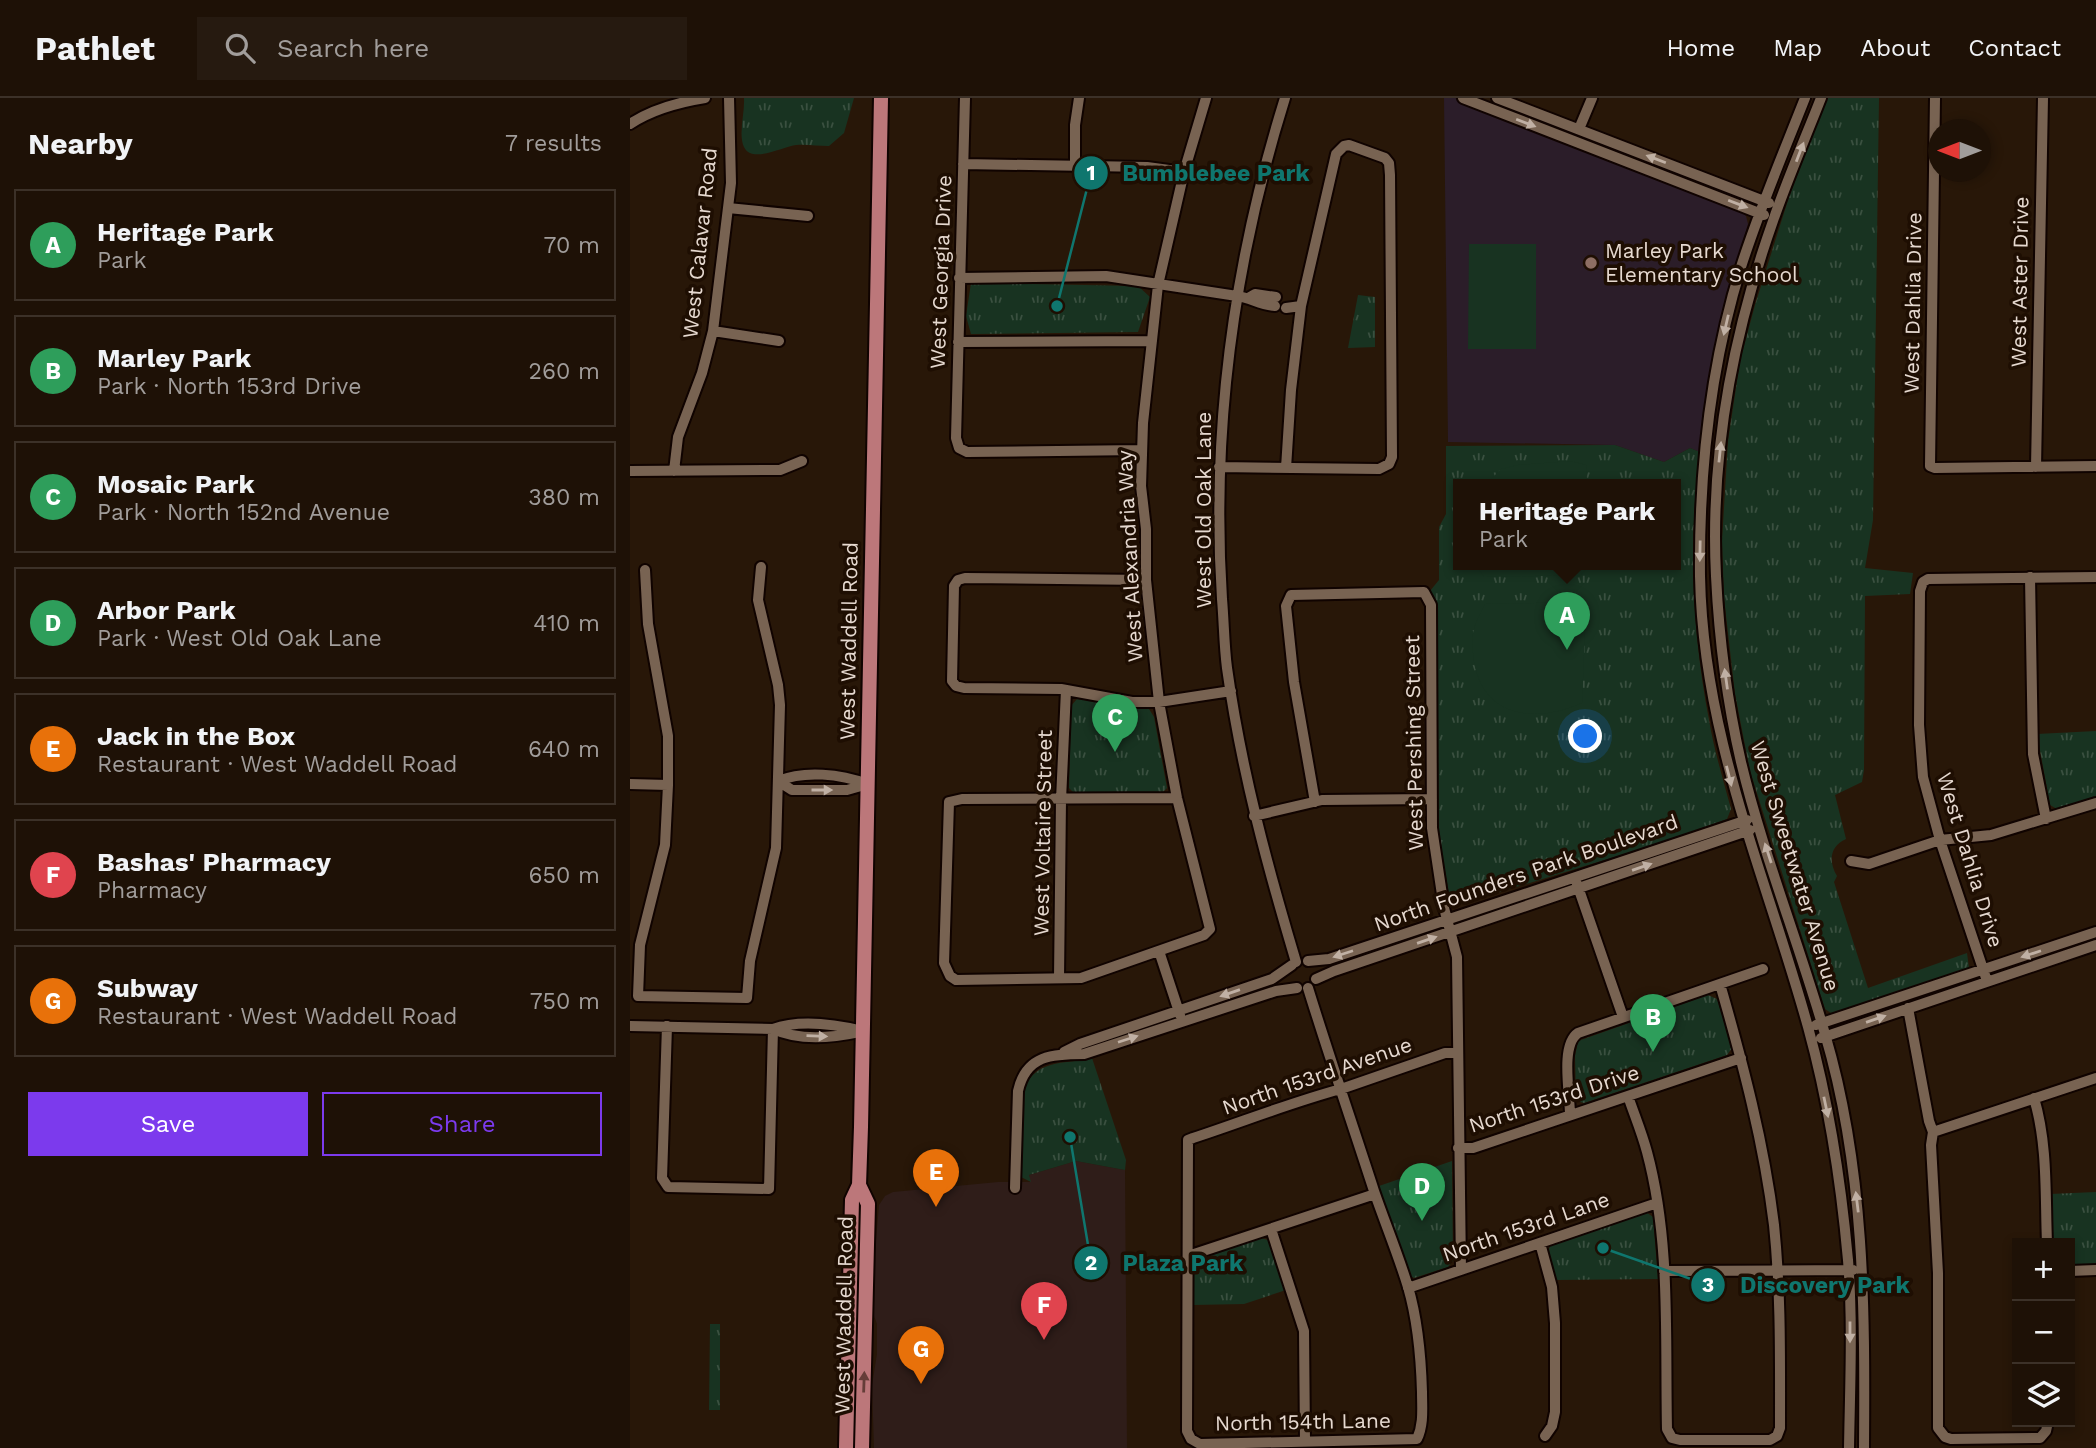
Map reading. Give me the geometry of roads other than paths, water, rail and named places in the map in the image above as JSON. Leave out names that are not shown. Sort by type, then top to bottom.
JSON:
[{"type":"main road","name":"West Waddell Road","points":[[846,1448],[852,1200],[859,1185],[863,1031],[881,98]]},
{"type":"main road","name":"West Waddell Road","points":[[859,1185],[868,1204],[862,1448]]},
{"type":"main road","points":[[851,1247],[857,1262],[856,1320],[864,1356]]},
{"type":"street","points":[[630,124],[639,118],[688,100],[705,98]]},
{"type":"street","name":"West Calavar Road","points":[[674,471],[678,437],[702,373],[713,331],[732,150],[729,98]]},
{"type":"street","name":"West Georgia Drive","points":[[965,98],[957,342],[956,438],[959,448],[967,452],[1142,450]]},
{"type":"street","points":[[1075,166],[1075,125],[1080,98]]},
{"type":"street","name":"West Alexandria Way","points":[[1159,951],[1205,935],[1210,929],[1177,798],[1159,702],[1146,580],[1146,529],[1141,486],[1158,283],[1184,172],[1206,98]]},
{"type":"street","name":"West Old Oak Lane","points":[[1285,98],[1253,213],[1242,297],[1224,393],[1219,467],[1219,546],[1231,691],[1254,816],[1299,963]]},
{"type":"street","points":[[1462,98],[1773,219]]},
{"type":"street","points":[[1497,98],[1778,206]]},
{"type":"street","points":[[1580,129],[1592,98]]},
{"type":"street","name":"West Sweetwater Avenue","points":[[1805,98],[1742,264],[1723,338],[1707,430],[1701,499],[1700,578],[1706,656],[1720,737],[1744,826],[1808,1027],[1832,1141],[1848,1270],[1849,1448]]},
{"type":"street","name":"West Sweetwater Avenue","points":[[1821,98],[1773,219],[1750,293],[1732,368],[1716,500],[1716,575],[1723,657],[1736,739],[1758,822],[1826,1037],[1850,1147],[1863,1270],[1864,1448]]},
{"type":"street","name":"West Dahlia Drive","points":[[1936,98],[1930,466],[2036,467]]},
{"type":"street","name":"West Aster Drive","points":[[2036,467],[2043,98]]},
{"type":"street","points":[[1219,467],[1286,468],[1379,469],[1390,464],[1389,163],[1385,158],[1349,145],[1336,154],[1282,303],[1286,468]]},
{"type":"street","points":[[963,164],[1147,167],[1184,172]]},
{"type":"street","points":[[728,208],[808,216]]},
{"type":"street","points":[[959,278],[1106,276],[1242,297],[1254,303],[1282,303]]},
{"type":"street","points":[[713,331],[779,341]]},
{"type":"street","points":[[957,342],[1152,341]]},
{"type":"street","points":[[630,471],[780,470],[802,461]]},
{"type":"street","points":[[2036,467],[2096,466]]},
{"type":"street","points":[[645,570],[648,624],[668,736],[668,785],[665,845],[640,945],[638,996],[747,998],[750,961],[776,848],[778,685],[758,600],[761,567]]},
{"type":"street","points":[[2046,819],[2033,754],[2030,577],[2096,577]]},
{"type":"street","name":"West Dahlia Drive","points":[[1985,975],[1940,841],[1923,777],[1919,725],[1920,591],[1923,582],[1928,579],[2030,577]]},
{"type":"street","points":[[1146,580],[957,580],[954,586],[952,681],[956,686],[964,688],[1066,690],[1132,702],[1159,702],[1231,691]]},
{"type":"street","name":"West Pershing Street","points":[[1315,802],[1294,682],[1286,606],[1291,595],[1424,592],[1431,605],[1434,846],[1457,957],[1461,1269]]},
{"type":"street","name":"West Voltaire Street","points":[[1059,978],[1061,800],[1066,690]]},
{"type":"street","points":[[778,781],[792,776],[847,776],[868,784]]},
{"type":"street","points":[[630,784],[668,785]]},
{"type":"street","points":[[1177,798],[962,799],[949,802],[944,963],[950,976],[956,980],[1081,978],[1159,951],[1180,1016]]},
{"type":"street","points":[[1254,816],[1321,800],[1432,799]]},
{"type":"street","points":[[1851,861],[1869,864],[1940,841],[1991,835],[2096,803]]},
{"type":"street","name":"North Founders Park Boulevard","points":[[1316,979],[1574,877],[1758,822]]},
{"type":"street","name":"North Founders Park Boulevard","points":[[1180,1016],[1272,979],[1299,963],[1324,960],[1578,889],[1744,826]]},
{"type":"street","points":[[1574,877],[1623,1017]]},
{"type":"street","points":[[1811,1040],[1908,1009],[1985,975],[2096,932]]},
{"type":"street","points":[[1808,1027],[2096,945]]},
{"type":"street","points":[[1303,988],[1316,979],[1317,970],[1299,963],[1289,978],[1303,988],[1341,1089],[1408,1288]]},
{"type":"street","points":[[1570,1115],[1567,1049],[1571,1037],[1763,969]]},
{"type":"street","points":[[1628,1096],[1647,1151],[1657,1203],[1664,1271],[1667,1429],[1672,1438],[1680,1440],[1770,1440],[1777,1436],[1780,1428],[1778,1271],[1766,1172],[1755,1111],[1720,985]]},
{"type":"street","name":"North Founders Park Boulevard","points":[[1016,1188],[1018,1091],[1020,1080],[1035,1062],[1062,1054],[1080,1044],[1180,1016],[1276,991],[1303,988]]},
{"type":"street","points":[[1908,1009],[1933,1132],[1931,1146],[1938,1273],[1938,1428],[1951,1439],[2040,1438],[2047,1427]]},
{"type":"street","points":[[630,1026],[773,1029],[787,1035],[838,1037],[863,1031]]},
{"type":"street","points":[[667,1026],[662,1178],[668,1187],[769,1189],[773,1029]]},
{"type":"street","name":"North 153rd Avenue","points":[[1188,1256],[1188,1140],[1445,1053],[1458,1053]]},
{"type":"street","name":"North 153rd Drive","points":[[1458,1149],[1473,1148],[1741,1058]]},
{"type":"street","points":[[1933,1132],[2096,1078]]},
{"type":"street","points":[[2034,1098],[2040,1117],[2043,1146],[2046,1238]]},
{"type":"street","points":[[1188,1256],[1375,1194]]},
{"type":"street","name":"North 153rd Lane","points":[[1408,1288],[1657,1203]]},
{"type":"street","points":[[1271,1229],[1304,1331],[1305,1442]]},
{"type":"street","points":[[1540,1242],[1552,1287],[1555,1323],[1555,1412],[1552,1426],[1545,1436]]},
{"type":"street","name":"North 154th Lane","points":[[1188,1256],[1187,1431],[1191,1439],[1200,1444],[1417,1439],[1422,1429],[1421,1372],[1417,1326],[1408,1288]]},
{"type":"street","points":[[1664,1271],[1863,1270]]},
{"type":"street","points":[[2075,1270],[2096,1270]]},
{"type":"place","name":"Marley Park Elementary School","points":[[1591,263]]},
{"type":"place","name":"Bumblebee Park","points":[[1057,306]]},
{"type":"place","name":"Heritage Park","points":[[1567,650]]},
{"type":"place","name":"Mosaic Park","points":[[1115,752]]},
{"type":"place","name":"Marley Park","points":[[1653,1052]]},
{"type":"place","name":"Plaza Park","points":[[1070,1137]]},
{"type":"place","name":"Jack in the Box","points":[[936,1207]]},
{"type":"place","name":"Arbor Park","points":[[1422,1221]]},
{"type":"place","name":"Discovery Park","points":[[1603,1248]]},
{"type":"place","name":"Bashas' Pharmacy","points":[[1044,1340]]},
{"type":"place","name":"Subway","points":[[921,1384]]}]
